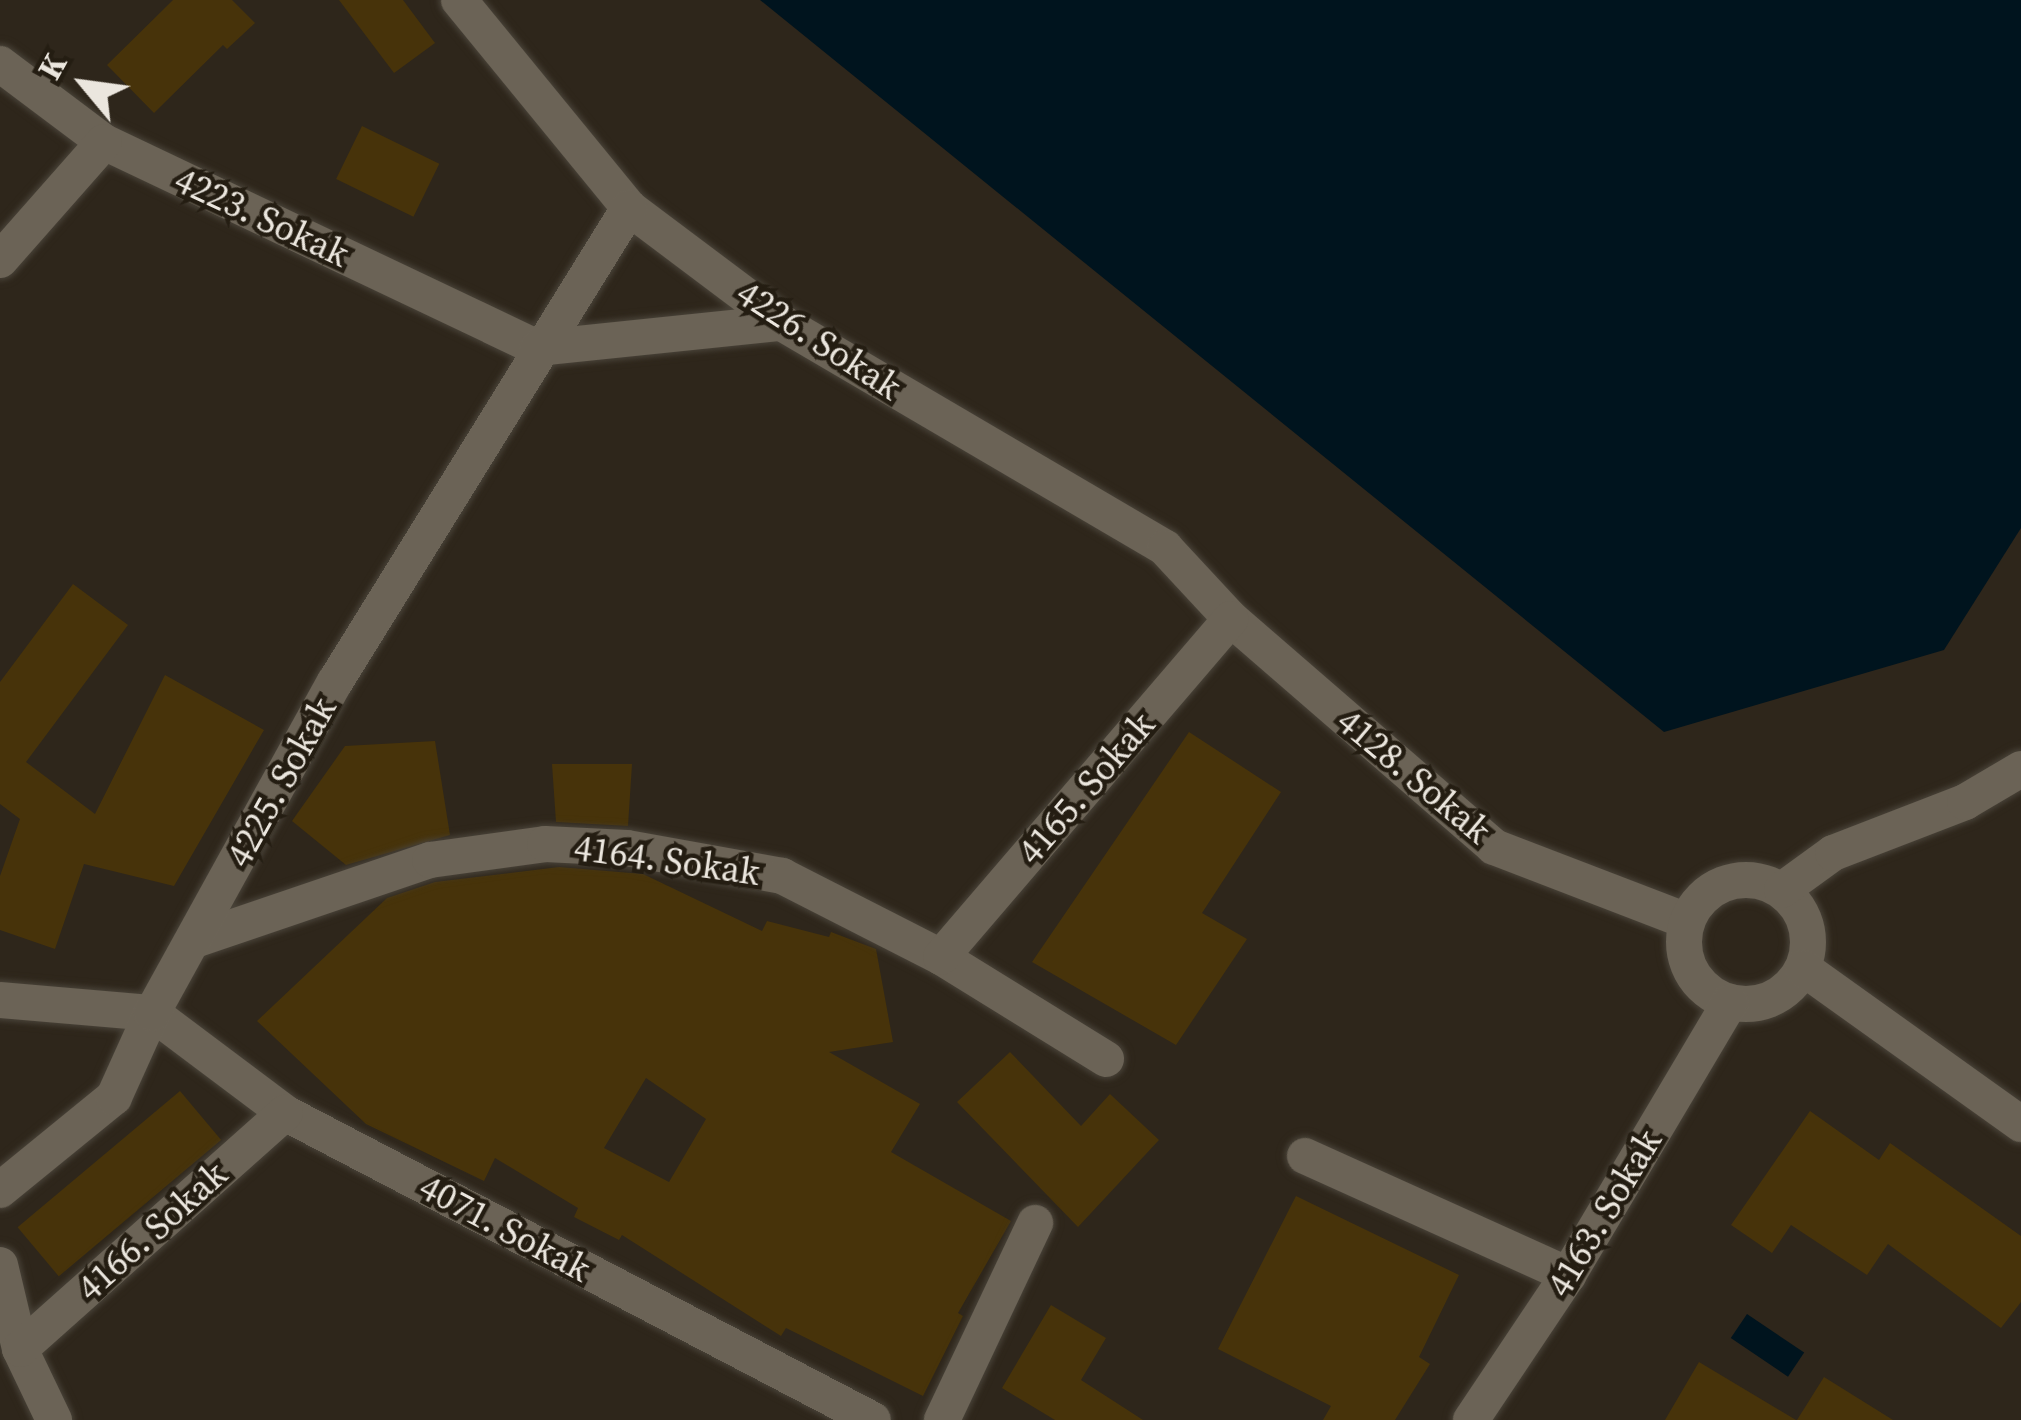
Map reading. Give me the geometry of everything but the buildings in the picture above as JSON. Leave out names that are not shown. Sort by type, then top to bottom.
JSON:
[{"type":"street","name":"4226. Sokak","points":[[459,0],[628,208],[782,323],[1165,548],[1231,619]]},
{"type":"street","name":"4223. Sokak","points":[[0,64],[104,142],[538,348]]},
{"type":"street","points":[[0,260],[104,142]]},
{"type":"street","name":"4225. Sokak","points":[[0,1190],[114,1097],[152,1013],[335,682],[628,208]]},
{"type":"street","points":[[538,348],[782,323]]},
{"type":"street","name":"4128. Sokak","points":[[1231,619],[1494,847],[1687,921]]},
{"type":"street","name":"4165. Sokak","points":[[941,957],[1231,619]]},
{"type":"street","points":[[1782,890],[1833,853],[1965,802],[2021,770]]},
{"type":"street","name":"4164. Sokak","points":[[195,940],[430,860],[545,844],[626,848],[782,876],[941,957],[1106,1059]]},
{"type":"street","points":[[1747,880],[1782,890],[1806,926],[1803,968],[1773,999],[1730,1002],[1695,978],[1686,959],[1687,921],[1696,904],[1729,883],[1747,880]]},
{"type":"street","points":[[1803,968],[2021,1124]]},
{"type":"street","points":[[0,1000],[152,1013]]},
{"type":"street","name":"4163. Sokak","points":[[1472,1420],[1568,1275],[1730,1002]]},
{"type":"street","name":"4071. Sokak","points":[[152,1013],[285,1112],[873,1420]]},
{"type":"street","name":"4166. Sokak","points":[[20,1349],[285,1112]]},
{"type":"street","points":[[1305,1156],[1568,1275]]},
{"type":"street","points":[[942,1420],[1035,1223]]},
{"type":"street","points":[[0,1265],[20,1349],[54,1420]]},
{"type":"water","points":[[760,0],[2021,0],[2021,528],[1944,650],[1664,732]]},
{"type":"water","points":[[1747,1314],[1804,1353],[1788,1377],[1731,1338]]}]
